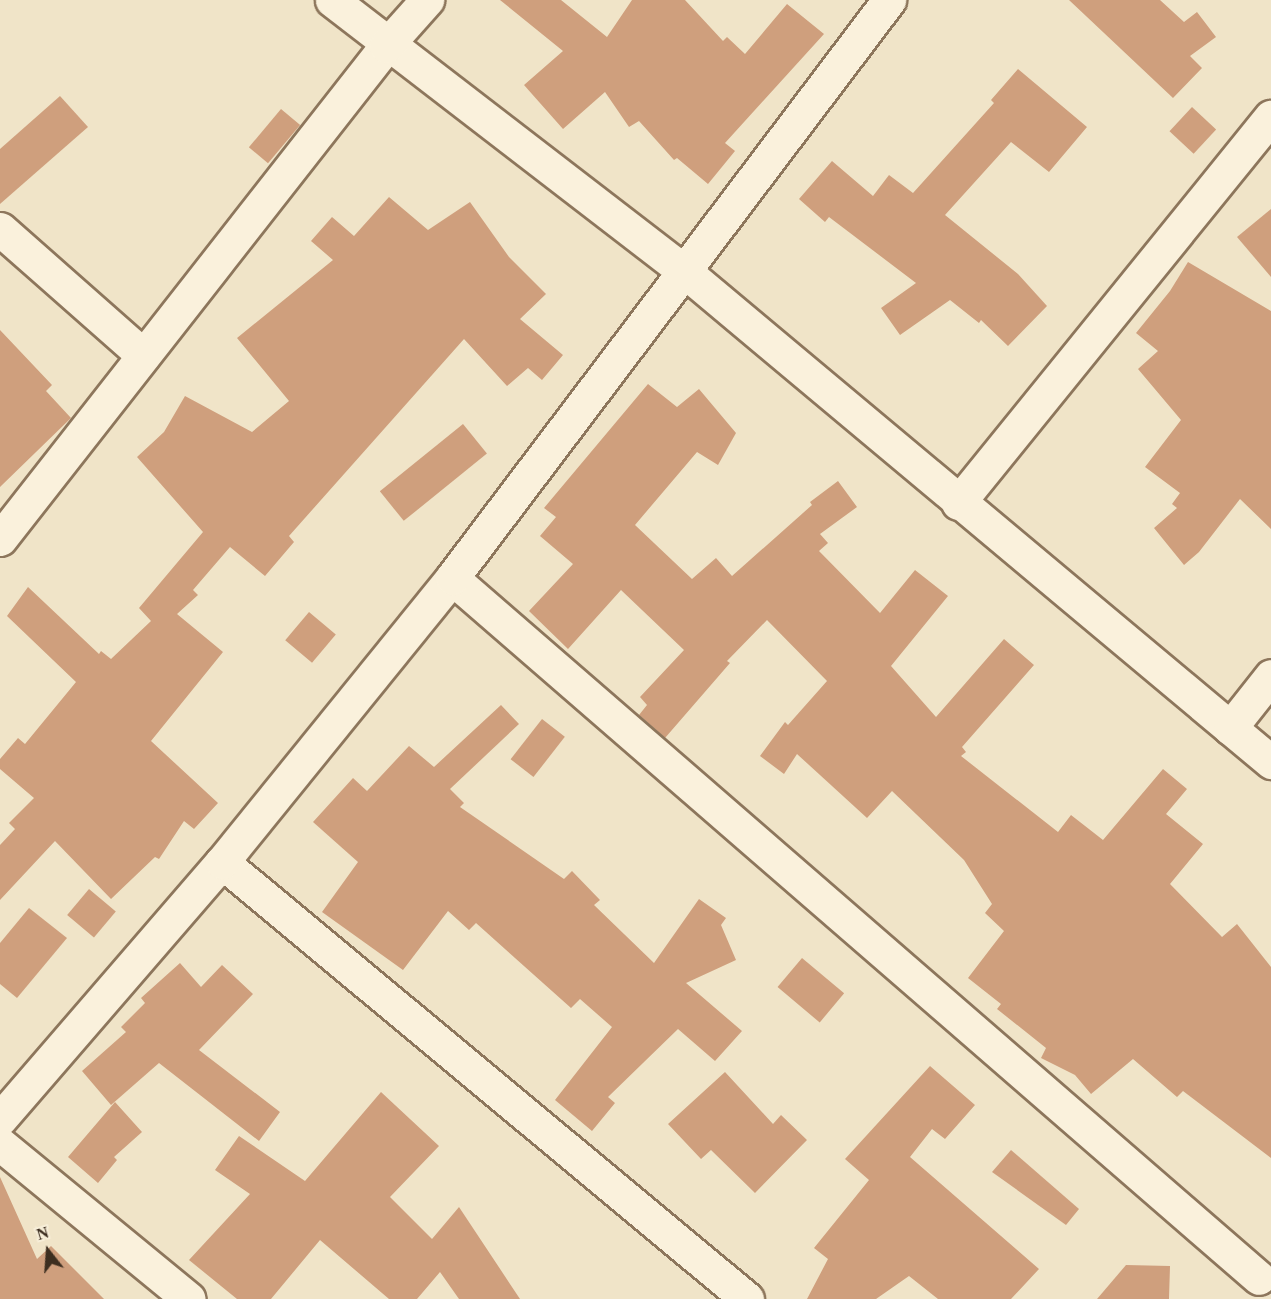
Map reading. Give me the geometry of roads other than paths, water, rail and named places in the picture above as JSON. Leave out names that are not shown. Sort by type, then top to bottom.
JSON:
[{"type":"street","points":[[332,0],[386,46],[683,270],[958,503],[1271,762]]},
{"type":"street","points":[[0,539],[386,46],[427,0]]},
{"type":"street","points":[[0,1119],[222,862],[452,578],[683,270],[890,0]]},
{"type":"street","points":[[958,503],[1271,117]]},
{"type":"street","points":[[0,229],[143,355]]},
{"type":"street","points":[[452,578],[1257,1280]]},
{"type":"street","points":[[1230,728],[1271,676]]},
{"type":"street","points":[[222,862],[747,1299]]},
{"type":"street","points":[[0,1144],[189,1299]]}]
